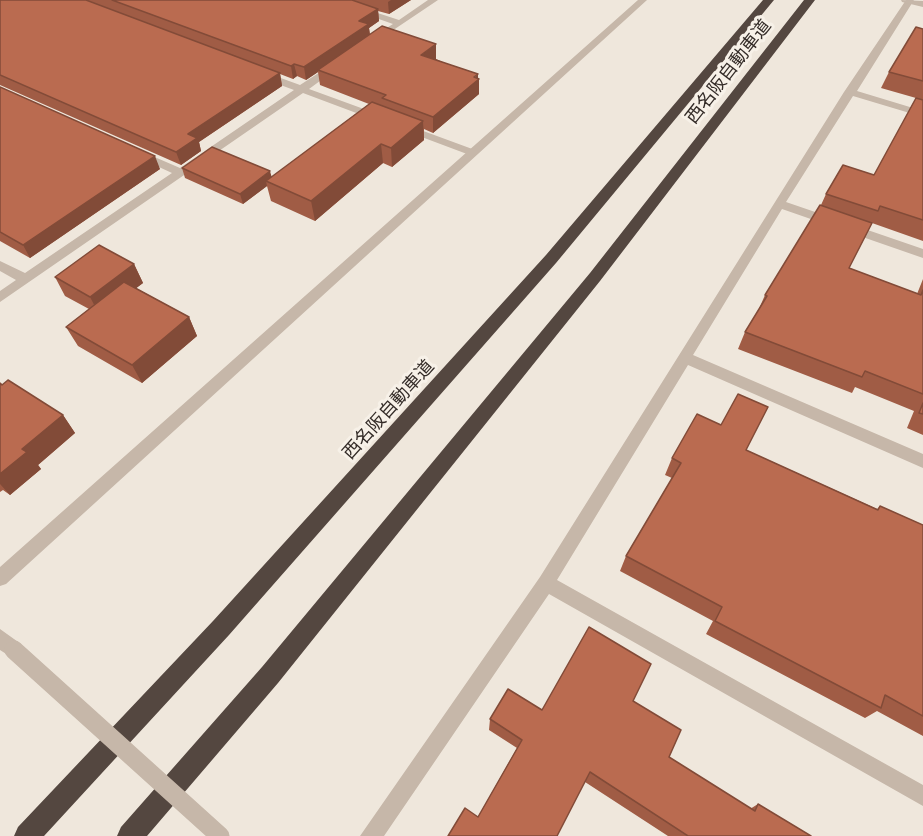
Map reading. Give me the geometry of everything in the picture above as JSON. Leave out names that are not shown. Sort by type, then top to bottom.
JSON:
[{"type":"highway","name":"西名阪自動車道","points":[[27,836],[221,628],[543,268],[769,0]]},
{"type":"highway","name":"西名阪自動車道","points":[[130,836],[270,675],[595,277],[810,0]]},
{"type":"street","points":[[329,0],[399,23]]},
{"type":"street","points":[[360,50],[434,0]]},
{"type":"street","points":[[0,578],[471,152],[643,0]]},
{"type":"street","points":[[371,836],[546,583],[849,92],[912,1]]},
{"type":"street","points":[[0,297],[340,63]]},
{"type":"street","points":[[256,72],[471,152]]},
{"type":"street","points":[[849,92],[923,114]]},
{"type":"street","points":[[127,148],[180,172]]},
{"type":"street","points":[[779,204],[923,254]]},
{"type":"street","points":[[0,265],[25,279]]},
{"type":"street","points":[[684,357],[923,461]]},
{"type":"street","points":[[546,583],[923,796]]},
{"type":"street","points":[[7,644],[220,836]]},
{"type":"building","points":[[0,0],[86,0],[280,73],[188,134],[197,138],[176,152],[0,75]]},
{"type":"building","points":[[112,0],[352,0],[378,9],[359,21],[369,24],[304,67],[294,64],[291,66]]},
{"type":"building","points":[[382,26],[436,44],[421,55],[478,74],[474,77],[479,79],[433,117],[382,98],[386,95],[318,70]]},
{"type":"building","points":[[916,27],[923,29],[923,81],[889,72]]},
{"type":"building","points":[[0,87],[155,156],[23,245],[0,232]]},
{"type":"building","points":[[916,98],[923,100],[923,220],[880,206],[878,211],[826,194],[843,165],[874,175]]},
{"type":"building","points":[[372,102],[423,121],[391,148],[381,144],[311,201],[266,181]]},
{"type":"building","points":[[212,147],[270,171],[240,194],[182,168]]},
{"type":"building","points":[[820,205],[872,223],[849,268],[921,295],[923,290],[923,394],[865,371],[862,377],[745,332]]},
{"type":"building","points":[[99,245],[134,264],[90,297],[55,277]]},
{"type":"building","points":[[124,282],[189,317],[132,365],[66,327]]},
{"type":"building","points":[[8,380],[63,415],[22,449],[27,452],[0,474],[0,383],[2,385]]},
{"type":"building","points":[[738,394],[768,407],[746,450],[878,510],[880,506],[923,525],[923,716],[885,695],[881,708],[715,621],[722,607],[626,556],[681,463],[672,458],[697,414],[721,425]]},
{"type":"building","points":[[589,627],[651,664],[633,701],[681,730],[669,757],[755,811],[758,804],[811,836],[688,836],[590,772],[557,836],[448,836],[465,808],[478,817],[522,740],[490,719],[508,689],[542,710]]}]
